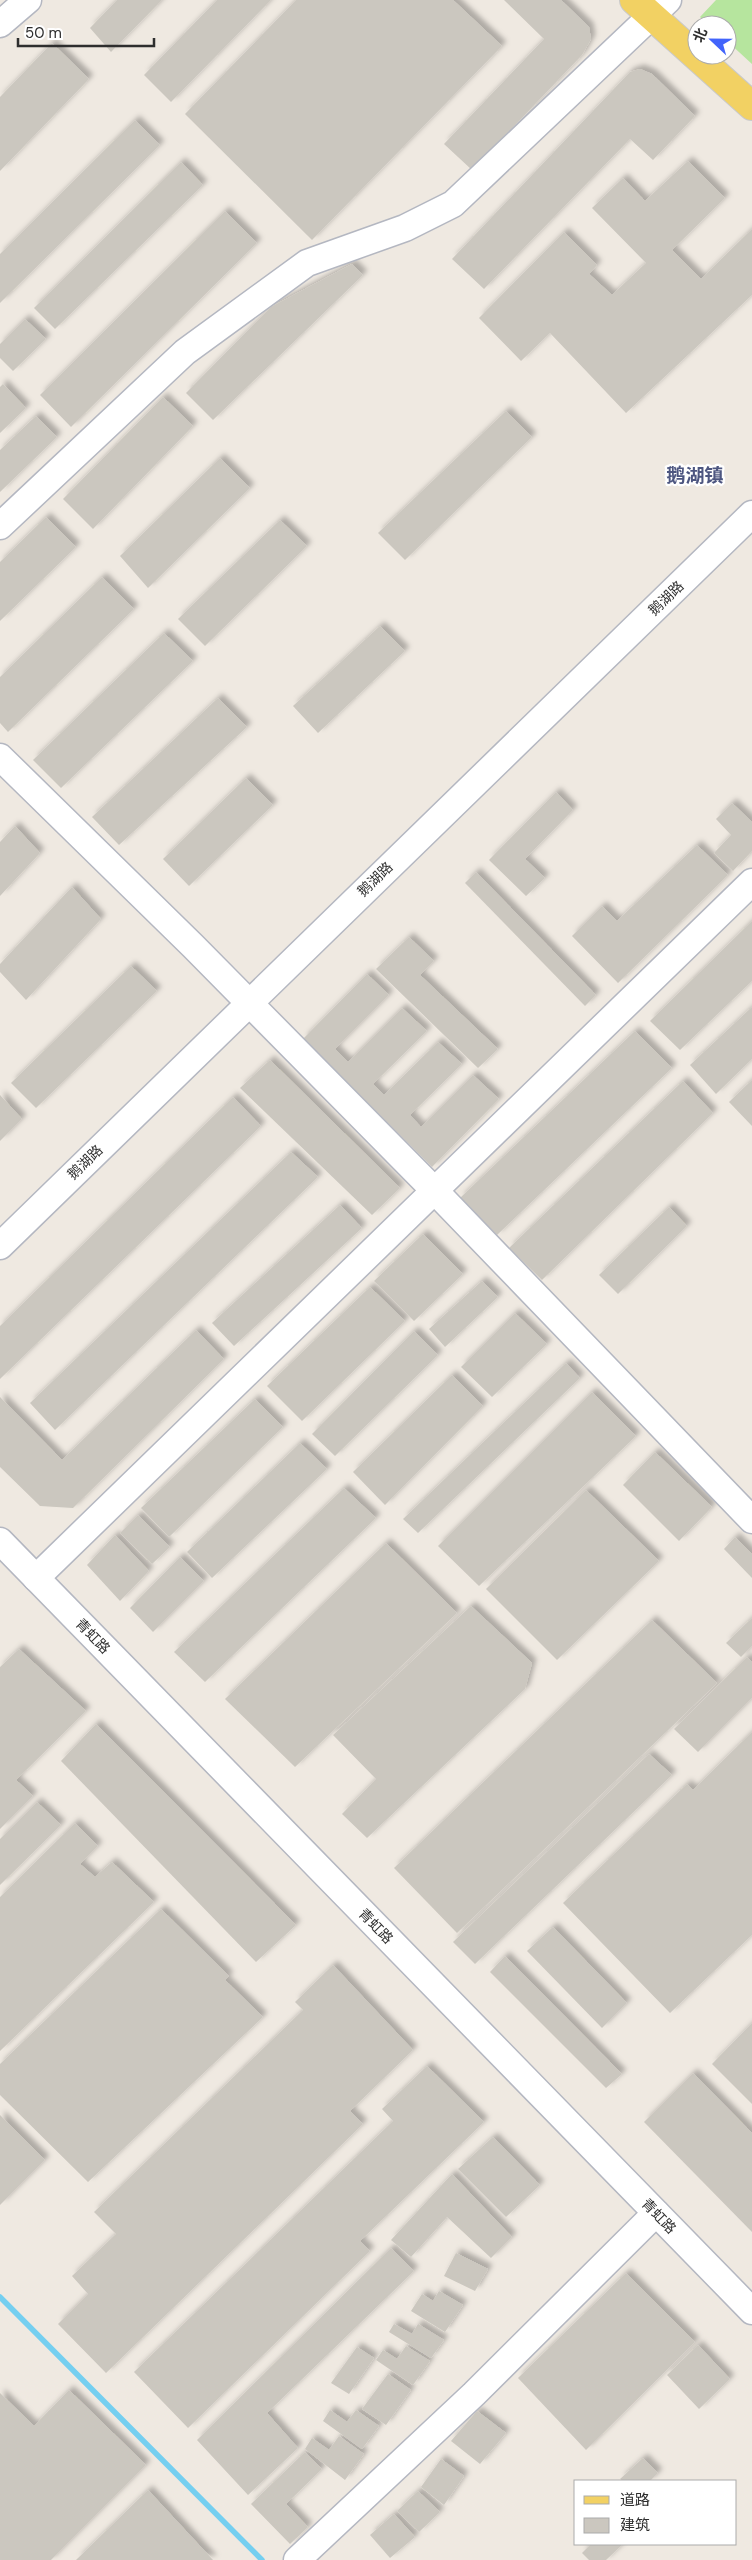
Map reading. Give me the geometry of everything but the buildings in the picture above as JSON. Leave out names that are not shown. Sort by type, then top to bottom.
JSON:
[{"type":"main road","points":[[651,5],[752,106]]},
{"type":"street","points":[[0,24],[28,0]]},
{"type":"street","points":[[0,526],[185,352],[307,263],[405,228],[453,204],[651,5]]},
{"type":"street","name":"鹅湖路","points":[[0,1246],[752,514]]},
{"type":"street","points":[[0,757],[193,946],[434,1190],[752,1520]]},
{"type":"street","points":[[36,1578],[752,882]]},
{"type":"street","name":"青虹路","points":[[0,1541],[752,2311]]},
{"type":"street","points":[[297,2560],[474,2394],[656,2213]]},
{"type":"green space","points":[[716,0],[752,0],[752,64],[737,50],[737,15],[702,15]]},
{"type":"waterway","points":[[0,2297],[262,2560]]},
{"type":"district","name":"鹅湖镇","points":[[695,475]]}]
